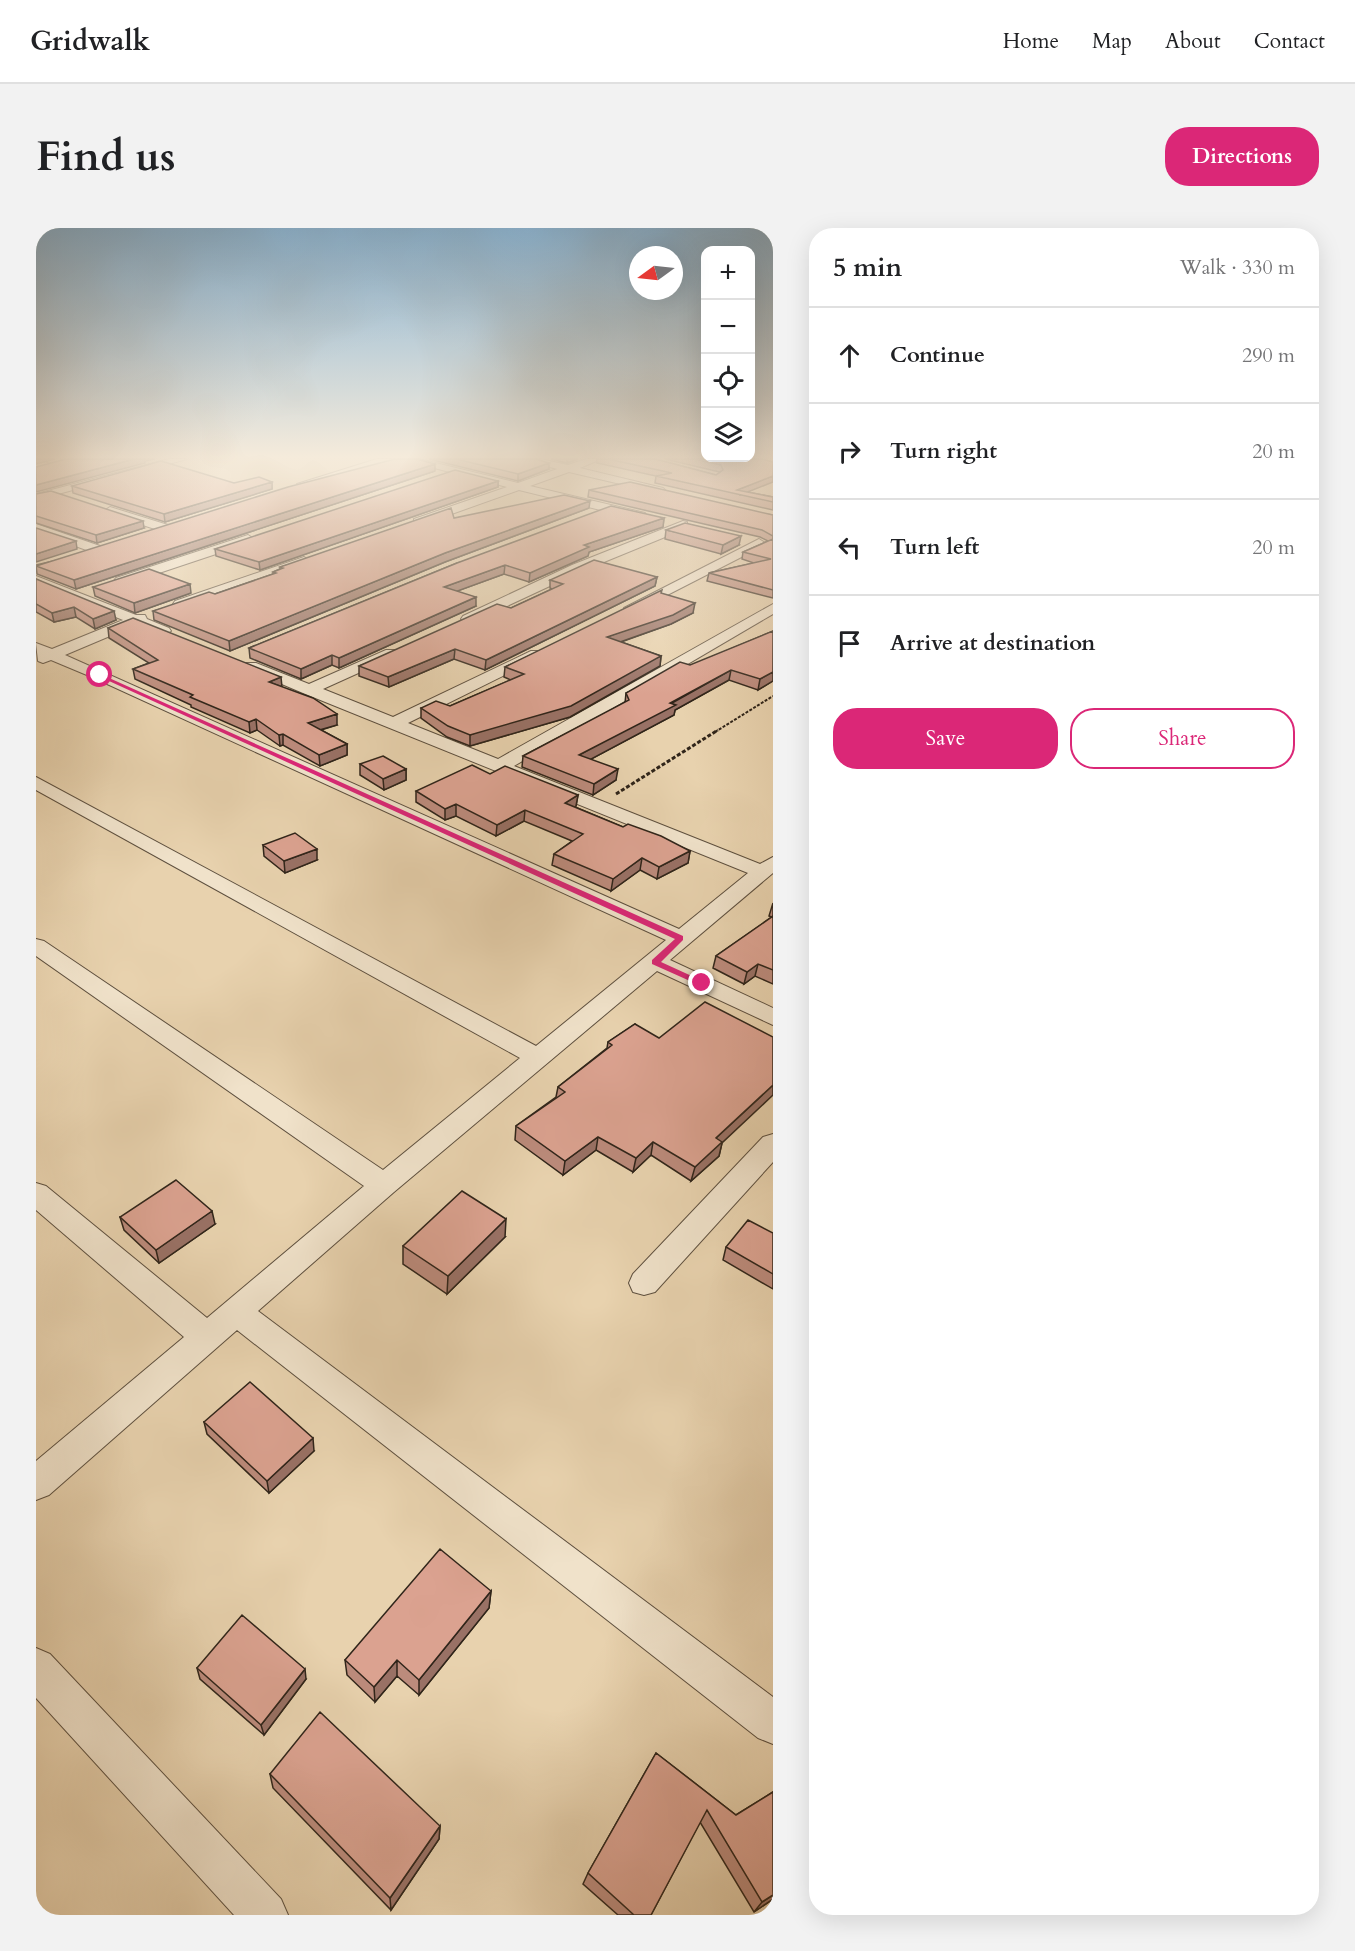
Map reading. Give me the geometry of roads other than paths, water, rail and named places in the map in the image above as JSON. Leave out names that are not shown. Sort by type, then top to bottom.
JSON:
[{"type":"street","points":[[70,538],[102,547],[75,556]]},
{"type":"street","points":[[75,596],[252,538]]},
{"type":"street","points":[[459,623],[578,568],[659,538]]},
{"type":"street","points":[[737,538],[766,545]]},
{"type":"street","points":[[616,616],[766,545]]},
{"type":"street","points":[[41,655],[161,610],[319,556]]},
{"type":"street","points":[[36,580],[177,637]]},
{"type":"street","points":[[500,766],[773,608]]},
{"type":"street","points":[[309,690],[405,647]]},
{"type":"street","points":[[393,724],[552,647]]},
{"type":"street","points":[[41,655],[100,675],[680,938]]},
{"type":"street","points":[[231,658],[597,806],[767,867]]},
{"type":"street","points":[[36,783],[538,1058]]},
{"type":"street","points":[[36,1483],[384,1185],[767,867]]},
{"type":"street","points":[[36,946],[384,1185]]},
{"type":"street","points":[[655,962],[773,1017]]},
{"type":"street","points":[[644,1283],[773,1144]]},
{"type":"street","points":[[36,1194],[206,1336]]},
{"type":"street","points":[[235,1311],[773,1723]]},
{"type":"street","points":[[36,1668],[265,1915]]}]
